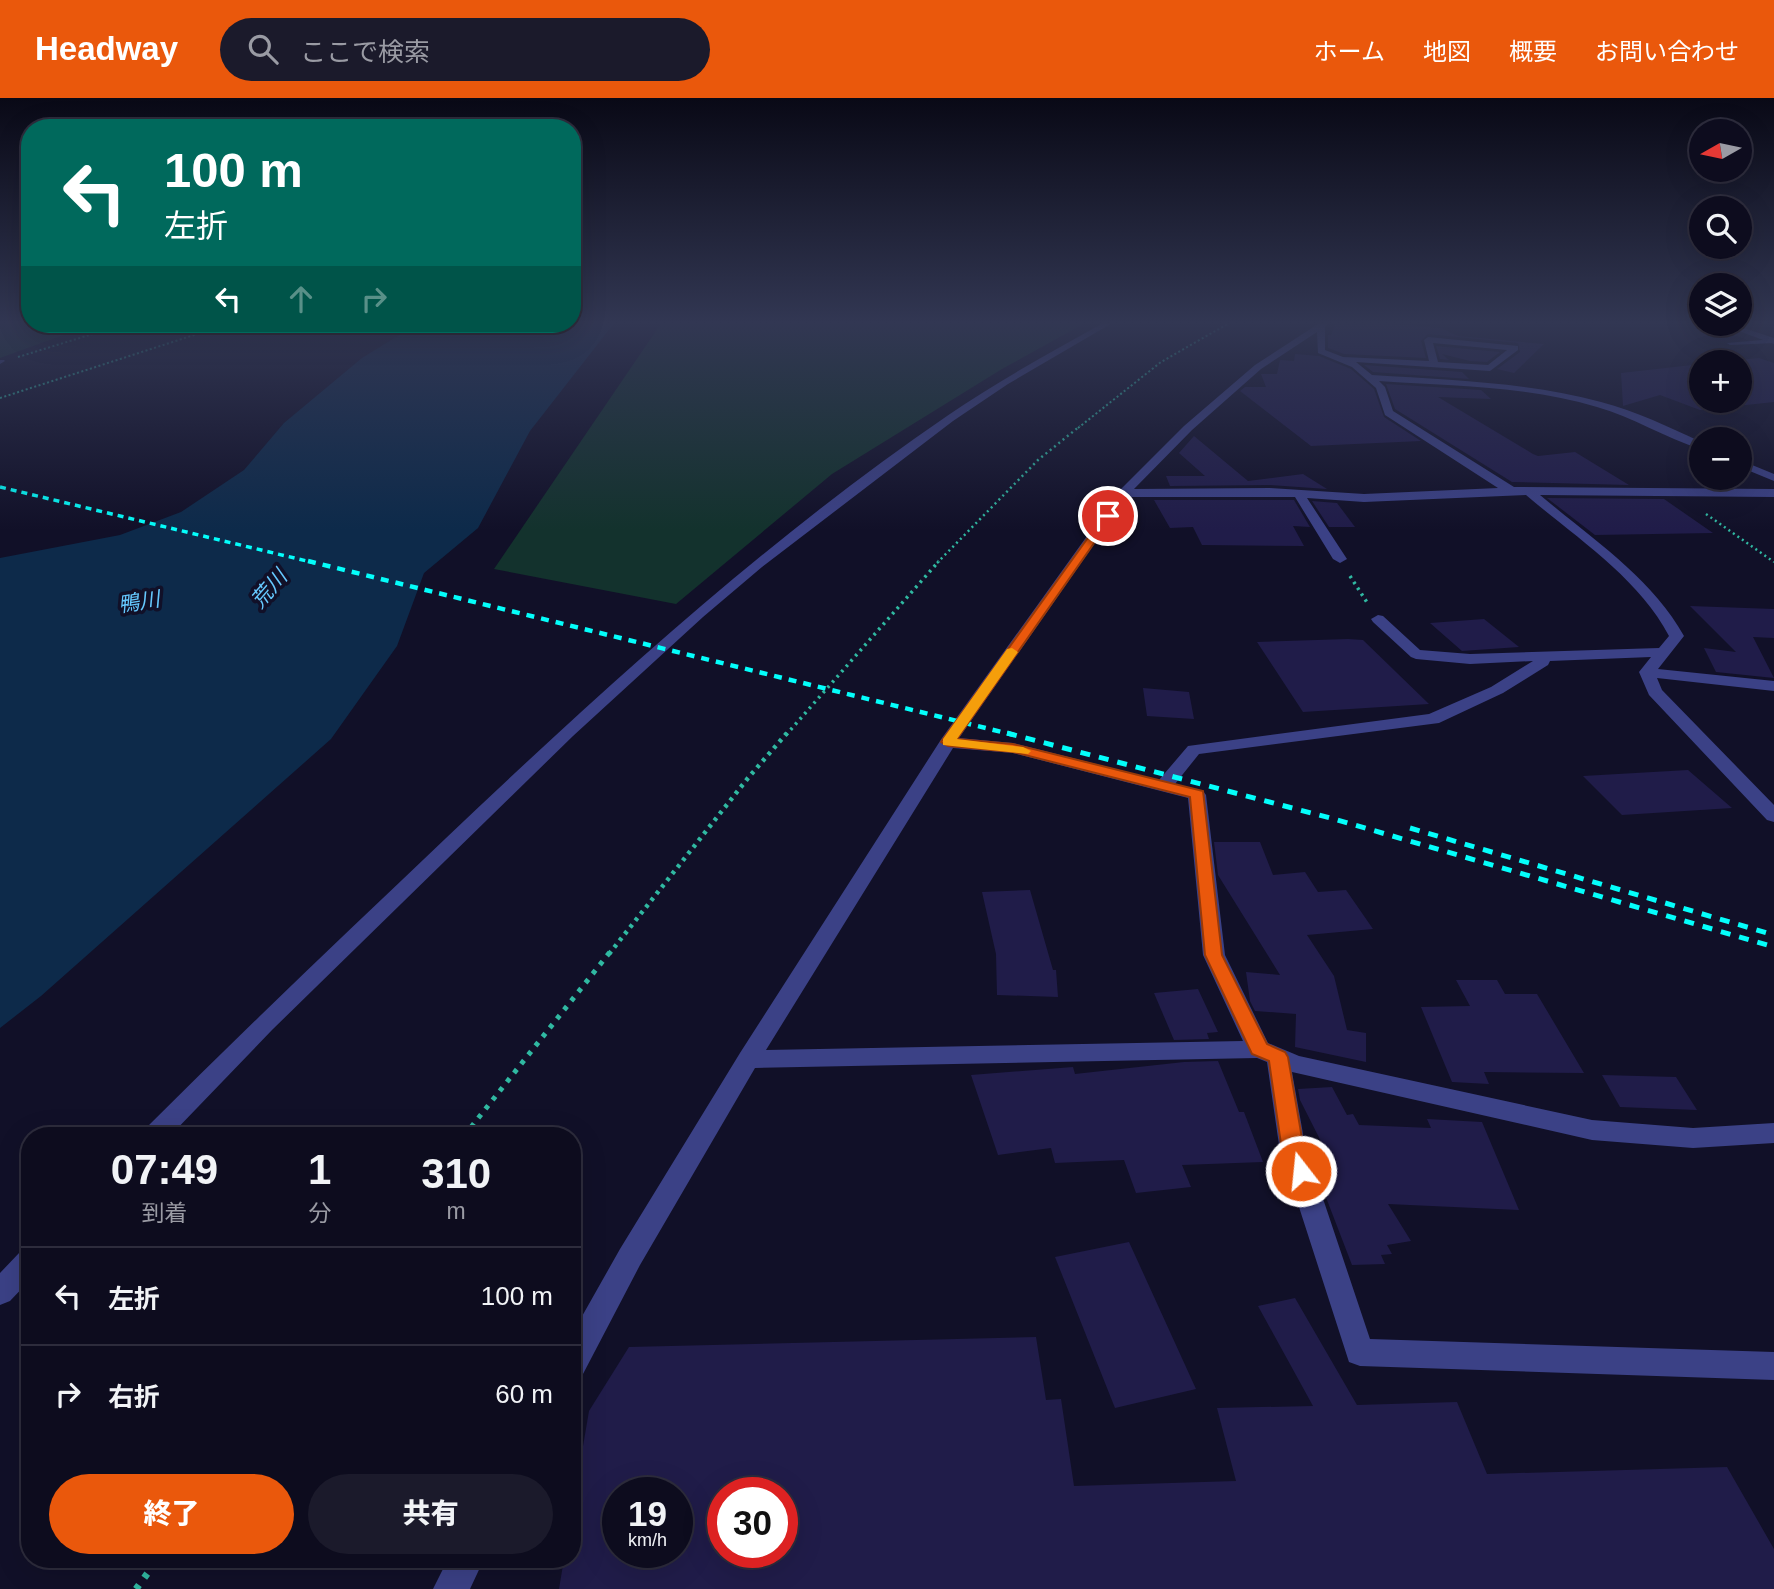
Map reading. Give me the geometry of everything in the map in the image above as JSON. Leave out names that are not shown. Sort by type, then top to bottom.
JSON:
[{"type":"street","points":[[162,1127],[264,1024],[567,732],[708,606],[757,564],[949,419],[991,392]]},
{"type":"street","points":[[581,1347],[630,1257],[748,1059],[948,742],[1124,493],[1188,428],[1230,392]]},
{"type":"street","points":[[1382,392],[1389,413],[1511,491]]},
{"type":"street","points":[[1528,392],[1580,400],[1631,414],[1689,441]]},
{"type":"street","points":[[1752,468],[1774,478]]},
{"type":"street","points":[[1124,493],[1270,492],[1364,498],[1511,491],[1774,493]]},
{"type":"street","points":[[1531,492],[1606,557],[1670,618],[1677,636],[1647,672]]},
{"type":"street","points":[[1300,496],[1340,559]]},
{"type":"street","points":[[1378,619],[1416,654],[1471,659],[1664,652]]},
{"type":"street","points":[[1164,786],[1194,750],[1433,719],[1497,690],[1543,662],[1538,656]]},
{"type":"street","points":[[1647,672],[1774,686]]},
{"type":"street","points":[[1647,672],[1655,692],[1678,719],[1774,816]]},
{"type":"street","points":[[948,742],[1013,748],[1197,795],[1213,955],[1269,1053],[1292,1144],[1360,1352],[1774,1366]]},
{"type":"street","points":[[748,1059],[1269,1053],[1294,1064],[1592,1130],[1693,1138],[1774,1133]]},
{"type":"street","points":[[0,1292],[21,1270]]},
{"type":"street","points":[[451,1589],[462,1568]]},
{"type":"path","points":[[0,398],[20,392]]},
{"type":"path","points":[[471,1127],[748,778],[920,580],[1038,460],[1124,392]]},
{"type":"path","points":[[1676,492],[1774,562]]},
{"type":"path","points":[[1340,559],[1378,619]]},
{"type":"path","points":[[136,1589],[151,1568]]},
{"type":"green space","points":[[615,392],[965,392],[832,474],[676,604],[494,569]]},
{"type":"water","points":[[322,392],[561,392],[530,431],[478,528],[424,573],[397,646],[331,739],[41,996],[0,1028],[0,558],[120,535],[181,512],[244,470],[284,423]]},
{"type":"building","points":[[1241,392],[1375,392],[1384,417],[1421,441],[1311,446]]},
{"type":"building","points":[[1389,392],[1483,392],[1491,399],[1438,397],[1533,454],[1538,456],[1575,452],[1629,485],[1512,482],[1395,409]]},
{"type":"building","points":[[1622,392],[1689,392],[1689,406],[1660,395],[1623,406]]},
{"type":"building","points":[[1752,392],[1774,392],[1774,402],[1752,404]]},
{"type":"building","points":[[1194,436],[1248,481],[1303,474],[1327,489],[1270,485],[1170,486],[1166,476],[1205,476],[1179,453]]},
{"type":"building","points":[[1547,498],[1664,499],[1713,533],[1595,535]]},
{"type":"building","points":[[1154,500],[1294,500],[1310,527],[1293,526],[1304,546],[1202,545],[1193,527],[1170,528]]},
{"type":"building","points":[[1312,501],[1337,503],[1355,527],[1329,527]]},
{"type":"building","points":[[1690,606],[1774,609],[1774,638],[1753,637],[1774,678],[1716,672],[1704,648],[1736,652]]},
{"type":"building","points":[[1484,619],[1519,647],[1462,651],[1430,623]]},
{"type":"building","points":[[1363,640],[1429,704],[1303,712],[1257,642]]},
{"type":"building","points":[[1143,688],[1189,692],[1194,719],[1147,716]]},
{"type":"building","points":[[1688,770],[1732,808],[1622,815],[1583,776]]},
{"type":"building","points":[[1214,842],[1260,842],[1273,875],[1305,872],[1318,892],[1346,890],[1373,929],[1307,935],[1334,976],[1347,1030],[1366,1033],[1366,1062],[1295,1047],[1296,1014],[1255,1011],[1250,1001],[1246,972],[1280,975],[1218,875]]},
{"type":"building","points":[[1030,890],[1053,970],[1056,970],[1058,997],[997,995],[996,954],[982,892]]},
{"type":"building","points":[[1456,980],[1497,980],[1505,994],[1537,994],[1584,1073],[1484,1072],[1489,1084],[1452,1082],[1421,1007],[1470,1006]]},
{"type":"building","points":[[1198,989],[1218,1032],[1207,1033],[1209,1039],[1174,1040],[1154,993]]},
{"type":"building","points":[[1218,1061],[1239,1112],[1244,1112],[1263,1162],[1182,1165],[1191,1187],[1136,1193],[1124,1160],[1055,1163],[1051,1148],[998,1155],[971,1075],[1073,1067],[1075,1074]]},
{"type":"building","points":[[1602,1075],[1676,1077],[1697,1110],[1620,1107]]},
{"type":"building","points":[[1332,1087],[1347,1115],[1353,1114],[1359,1125],[1431,1128],[1427,1119],[1482,1122],[1519,1210],[1388,1204],[1411,1241],[1387,1245],[1392,1254],[1381,1255],[1385,1264],[1352,1265],[1317,1174],[1337,1173],[1300,1100],[1298,1089]]},
{"type":"building","points":[[1129,1242],[1196,1389],[1115,1408],[1055,1257]]},
{"type":"building","points":[[1295,1298],[1357,1405],[1457,1402],[1487,1474],[1727,1467],[1774,1549],[1774,1589],[559,1589],[562,1568],[581,1568],[581,1458],[589,1411],[629,1347],[1036,1337],[1046,1400],[1061,1399],[1074,1486],[1236,1481],[1217,1408],[1313,1406],[1258,1306]]},
{"type":"railway","points":[[0,487],[315,563]]},
{"type":"railway","points":[[308,561],[1014,735]]},
{"type":"railway","points":[[1007,733],[1334,819],[1774,947]]},
{"type":"railway","points":[[1410,828],[1774,935]]},
{"type":"slow traffic","points":[[1012,652],[948,742],[1023,751]]},
{"type":"route","points":[[1108,516],[948,742],[1013,748],[1197,795],[1213,955],[1259,1049],[1278,1057],[1292,1144],[1301,1171]]},
{"type":"water label","name":"荒川","points":[[269,589]]},
{"type":"water label","name":"鴨川","points":[[139,602]]}]
